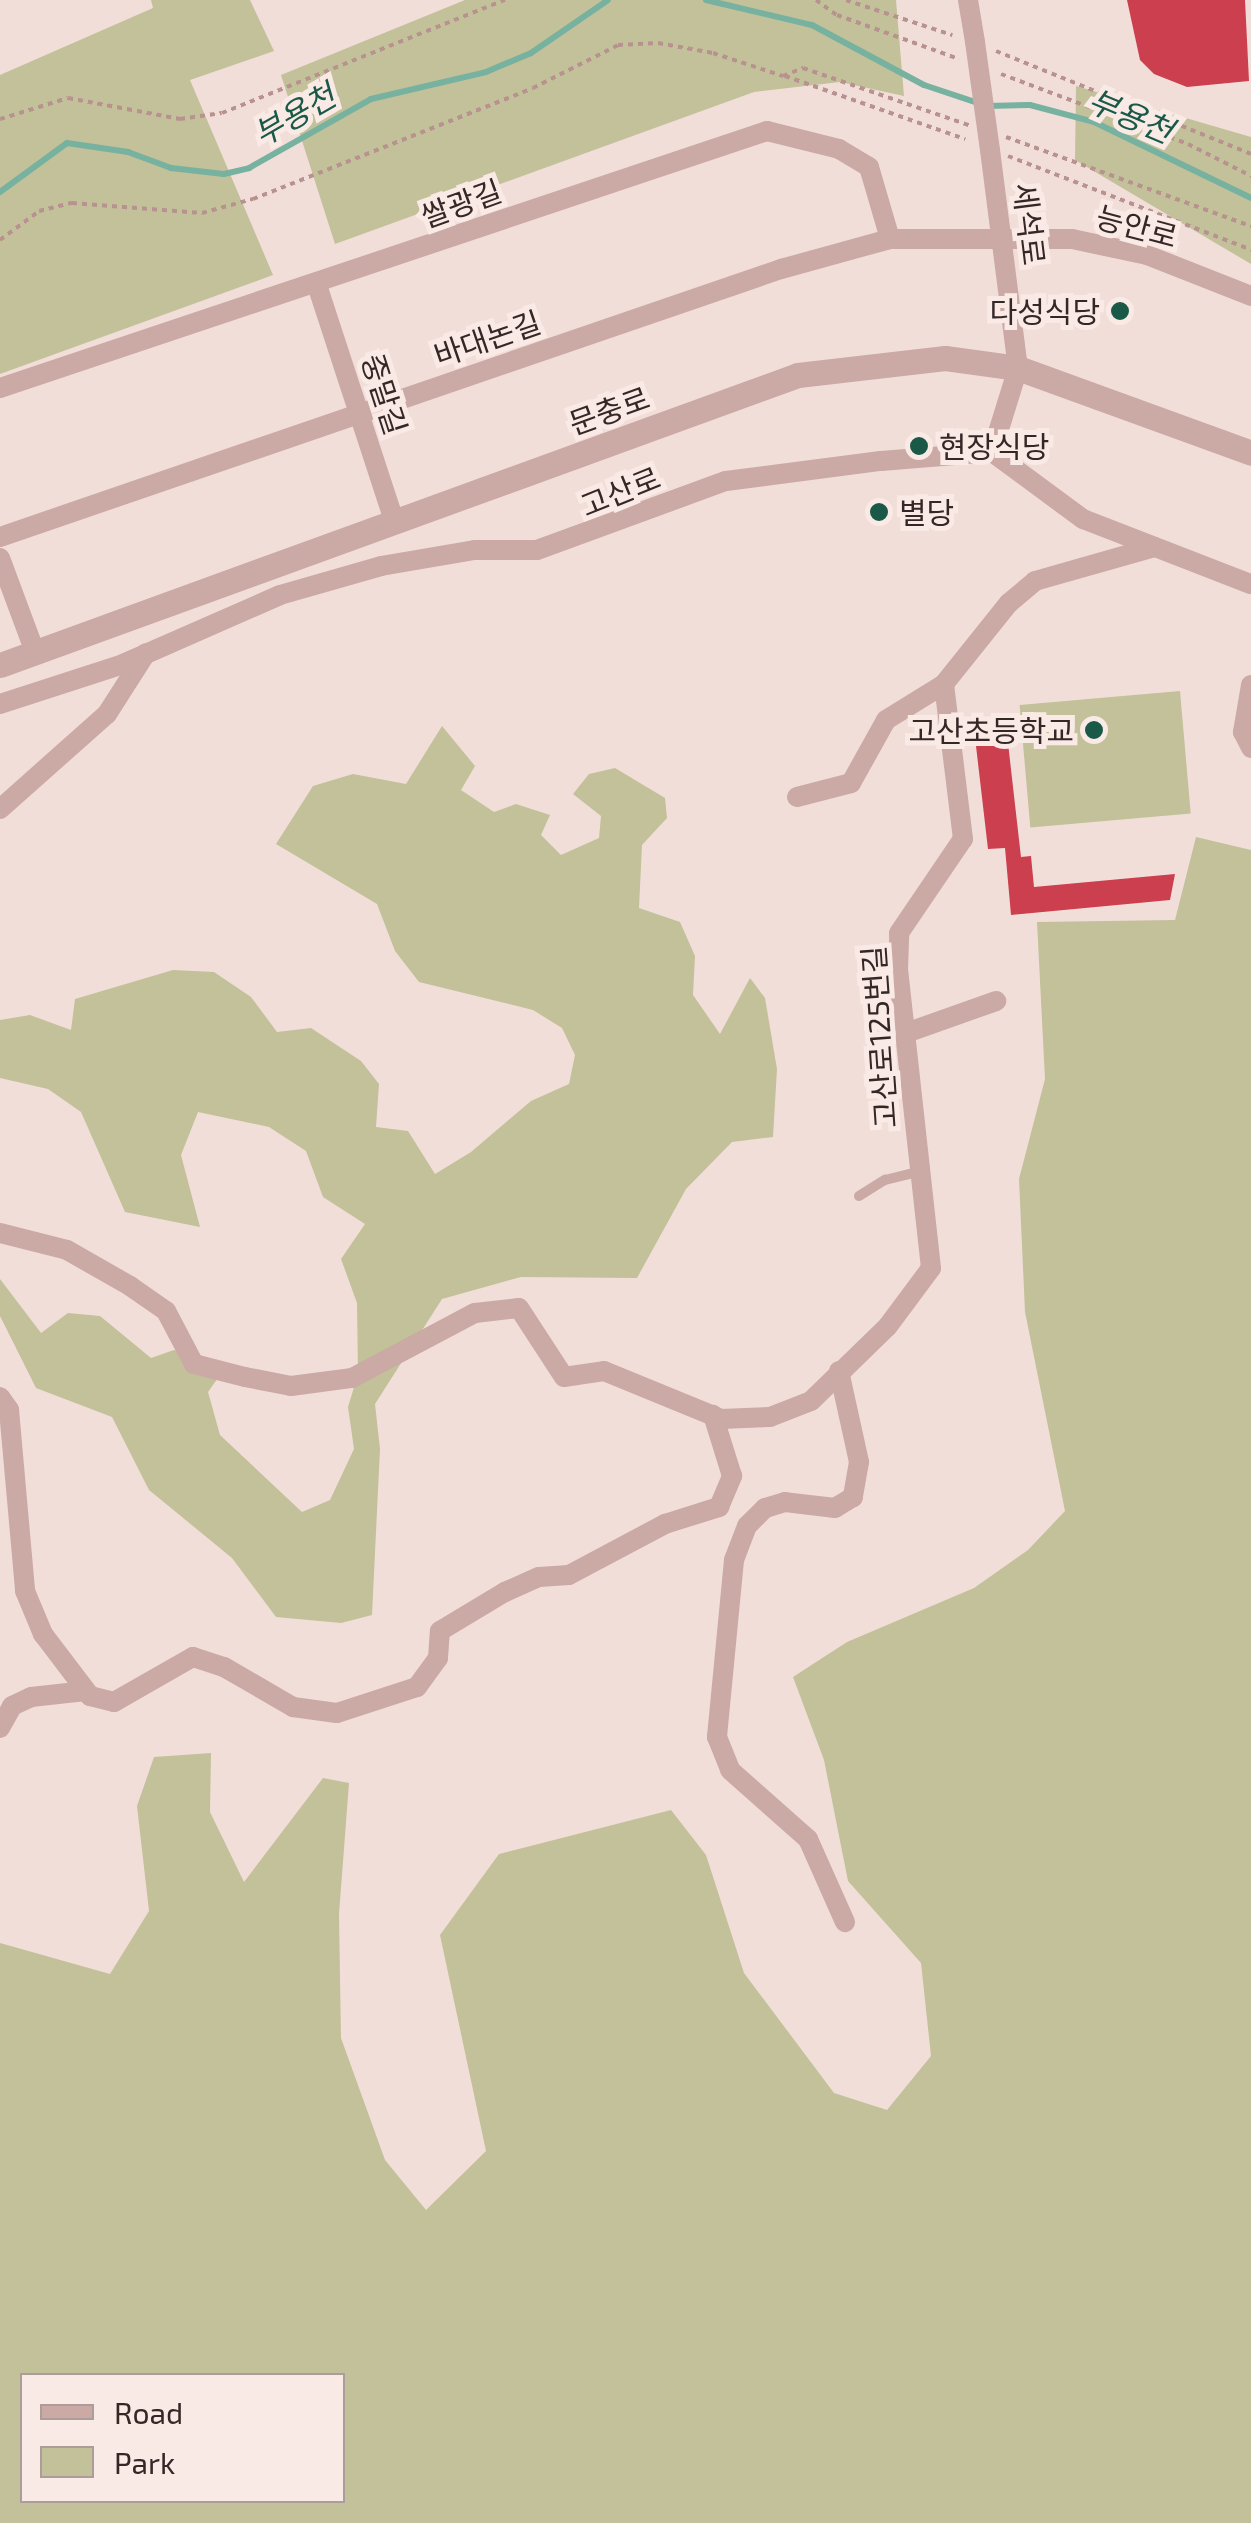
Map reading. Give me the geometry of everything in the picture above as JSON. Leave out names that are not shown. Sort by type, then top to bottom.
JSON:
[{"type":"street","name":"세석로","points":[[968,0],[983,45],[1018,368],[992,452]]},
{"type":"street","name":"쌀광길","points":[[0,388],[317,285],[767,131],[839,148],[868,167],[890,239]]},
{"type":"street","name":"바대논길","points":[[0,537],[781,269],[890,239],[1002,234]]},
{"type":"street","name":"능안로","points":[[1002,234],[1072,239],[1148,255],[1251,296]]},
{"type":"street","name":"중말길","points":[[317,285],[394,521]]},
{"type":"street","name":"문충로","points":[[0,666],[798,375],[945,358],[1018,368],[1251,453]]},
{"type":"street","points":[[992,452],[1083,519],[1251,584]]},
{"type":"street","name":"고산로","points":[[0,704],[148,651],[297,590],[381,566],[576,541],[726,481],[992,452]]},
{"type":"street","points":[[797,797],[851,783],[886,720],[944,684],[1009,602],[1035,581],[1154,547]]},
{"type":"street","points":[[0,558],[35,652]]},
{"type":"street","points":[[0,809],[107,714],[148,651]]},
{"type":"street","name":"고산로125번길","points":[[0,1234],[67,1250],[130,1286],[166,1311],[194,1364],[244,1377],[292,1386],[337,1382],[475,1314],[519,1308],[564,1377],[604,1371],[713,1415],[770,1417],[810,1400],[888,1326],[931,1268],[904,1034],[899,932],[962,839],[944,684]]},
{"type":"street","points":[[1251,685],[1243,732],[1251,748]]},
{"type":"street","points":[[904,1034],[996,1001]]},
{"type":"street","points":[[838,1370],[859,1479],[853,1497],[835,1508],[785,1502],[765,1508],[748,1526],[734,1560],[717,1738],[730,1770],[808,1839],[846,1922]]},
{"type":"street","points":[[0,1397],[10,1410],[25,1592],[43,1634],[86,1691]]},
{"type":"street","points":[[0,1728],[12,1706],[31,1697],[86,1691],[114,1702],[193,1657],[224,1666],[294,1707],[337,1713],[416,1686],[438,1658],[440,1632],[505,1592],[540,1577],[569,1575],[664,1524],[719,1507],[732,1476],[713,1415]]},
{"type":"lane","points":[[858,1196],[886,1180],[920,1171]]},
{"type":"path","points":[[0,118],[68,98],[180,119],[222,113],[506,0]]},
{"type":"path","points":[[816,0],[838,16],[964,61]]},
{"type":"path","points":[[846,0],[952,36]]},
{"type":"path","points":[[0,240],[39,212],[72,203],[202,213],[253,200],[533,88],[618,45],[658,43],[713,53],[965,139]]},
{"type":"path","points":[[983,45],[1251,154]]},
{"type":"path","points":[[783,76],[802,68],[995,142],[1251,250]]},
{"type":"path","points":[[982,68],[1188,144],[1251,176]]},
{"type":"path","points":[[995,142],[1251,226]]},
{"type":"green space","points":[[151,0],[250,0],[274,51],[190,80],[273,275],[0,374],[0,75],[153,8]]},
{"type":"green space","points":[[465,0],[896,0],[904,96],[840,82],[754,92],[335,244],[281,75]]},
{"type":"green space","points":[[1076,86],[1251,137],[1251,264],[1075,160]]},
{"type":"green space","points":[[1180,691],[1191,814],[1030,828],[1020,705]]},
{"type":"green space","points":[[442,726],[475,766],[461,790],[494,812],[516,804],[550,815],[541,835],[561,855],[599,838],[601,816],[573,794],[589,774],[615,768],[665,798],[667,818],[642,845],[639,908],[680,922],[695,956],[693,995],[720,1034],[750,978],[765,998],[777,1069],[773,1137],[732,1142],[686,1189],[637,1278],[521,1277],[442,1299],[375,1404],[380,1449],[372,1615],[341,1623],[276,1617],[232,1558],[149,1490],[112,1417],[36,1388],[0,1316],[0,1279],[41,1333],[68,1313],[100,1316],[151,1358],[174,1350],[227,1365],[208,1392],[220,1435],[302,1512],[330,1500],[354,1449],[348,1407],[358,1374],[357,1303],[341,1259],[365,1224],[323,1197],[306,1151],[269,1127],[198,1112],[181,1155],[200,1227],[125,1212],[81,1112],[48,1089],[0,1078],[0,1020],[30,1015],[71,1030],[75,999],[173,970],[214,972],[251,997],[277,1032],[311,1028],[361,1061],[379,1084],[376,1127],[408,1131],[435,1174],[471,1152],[531,1101],[569,1084],[575,1055],[562,1028],[533,1010],[419,982],[395,951],[377,904],[276,844],[313,786],[353,774],[406,784]]},
{"type":"green space","points":[[1196,837],[1251,850],[1251,2523],[0,2523],[0,1943],[110,1974],[149,1911],[137,1806],[154,1757],[211,1753],[210,1812],[244,1882],[323,1778],[349,1783],[339,1914],[341,2038],[385,2160],[426,2210],[486,2151],[440,1935],[499,1854],[671,1810],[706,1855],[744,1973],[834,2093],[887,2110],[931,2056],[921,1963],[848,1881],[824,1760],[793,1677],[847,1642],[974,1588],[1028,1550],[1065,1511],[1025,1312],[1019,1179],[1045,1079],[1037,922],[1175,920]]},
{"type":"building","points":[[1127,0],[1245,0],[1249,81],[1187,87],[1154,74],[1140,60]]},
{"type":"building","points":[[1008,743],[1021,857],[1031,856],[1034,887],[1175,874],[1170,900],[1011,915],[1005,848],[988,849],[976,746]]},
{"type":"waterway","name":"부용천","points":[[0,192],[67,143],[128,152],[171,168],[224,174],[249,168],[371,99],[486,72],[531,53],[608,0]]},
{"type":"waterway","name":"부용천","points":[[706,0],[812,25],[924,85],[987,106],[1030,105],[1094,122],[1251,198]]},
{"type":"place","name":"다성식당","points":[[1120,311]]},
{"type":"place","name":"현장식당","points":[[919,446]]},
{"type":"place","name":"별당","points":[[879,512]]},
{"type":"place","name":"고산초등학교","points":[[1094,730]]}]
